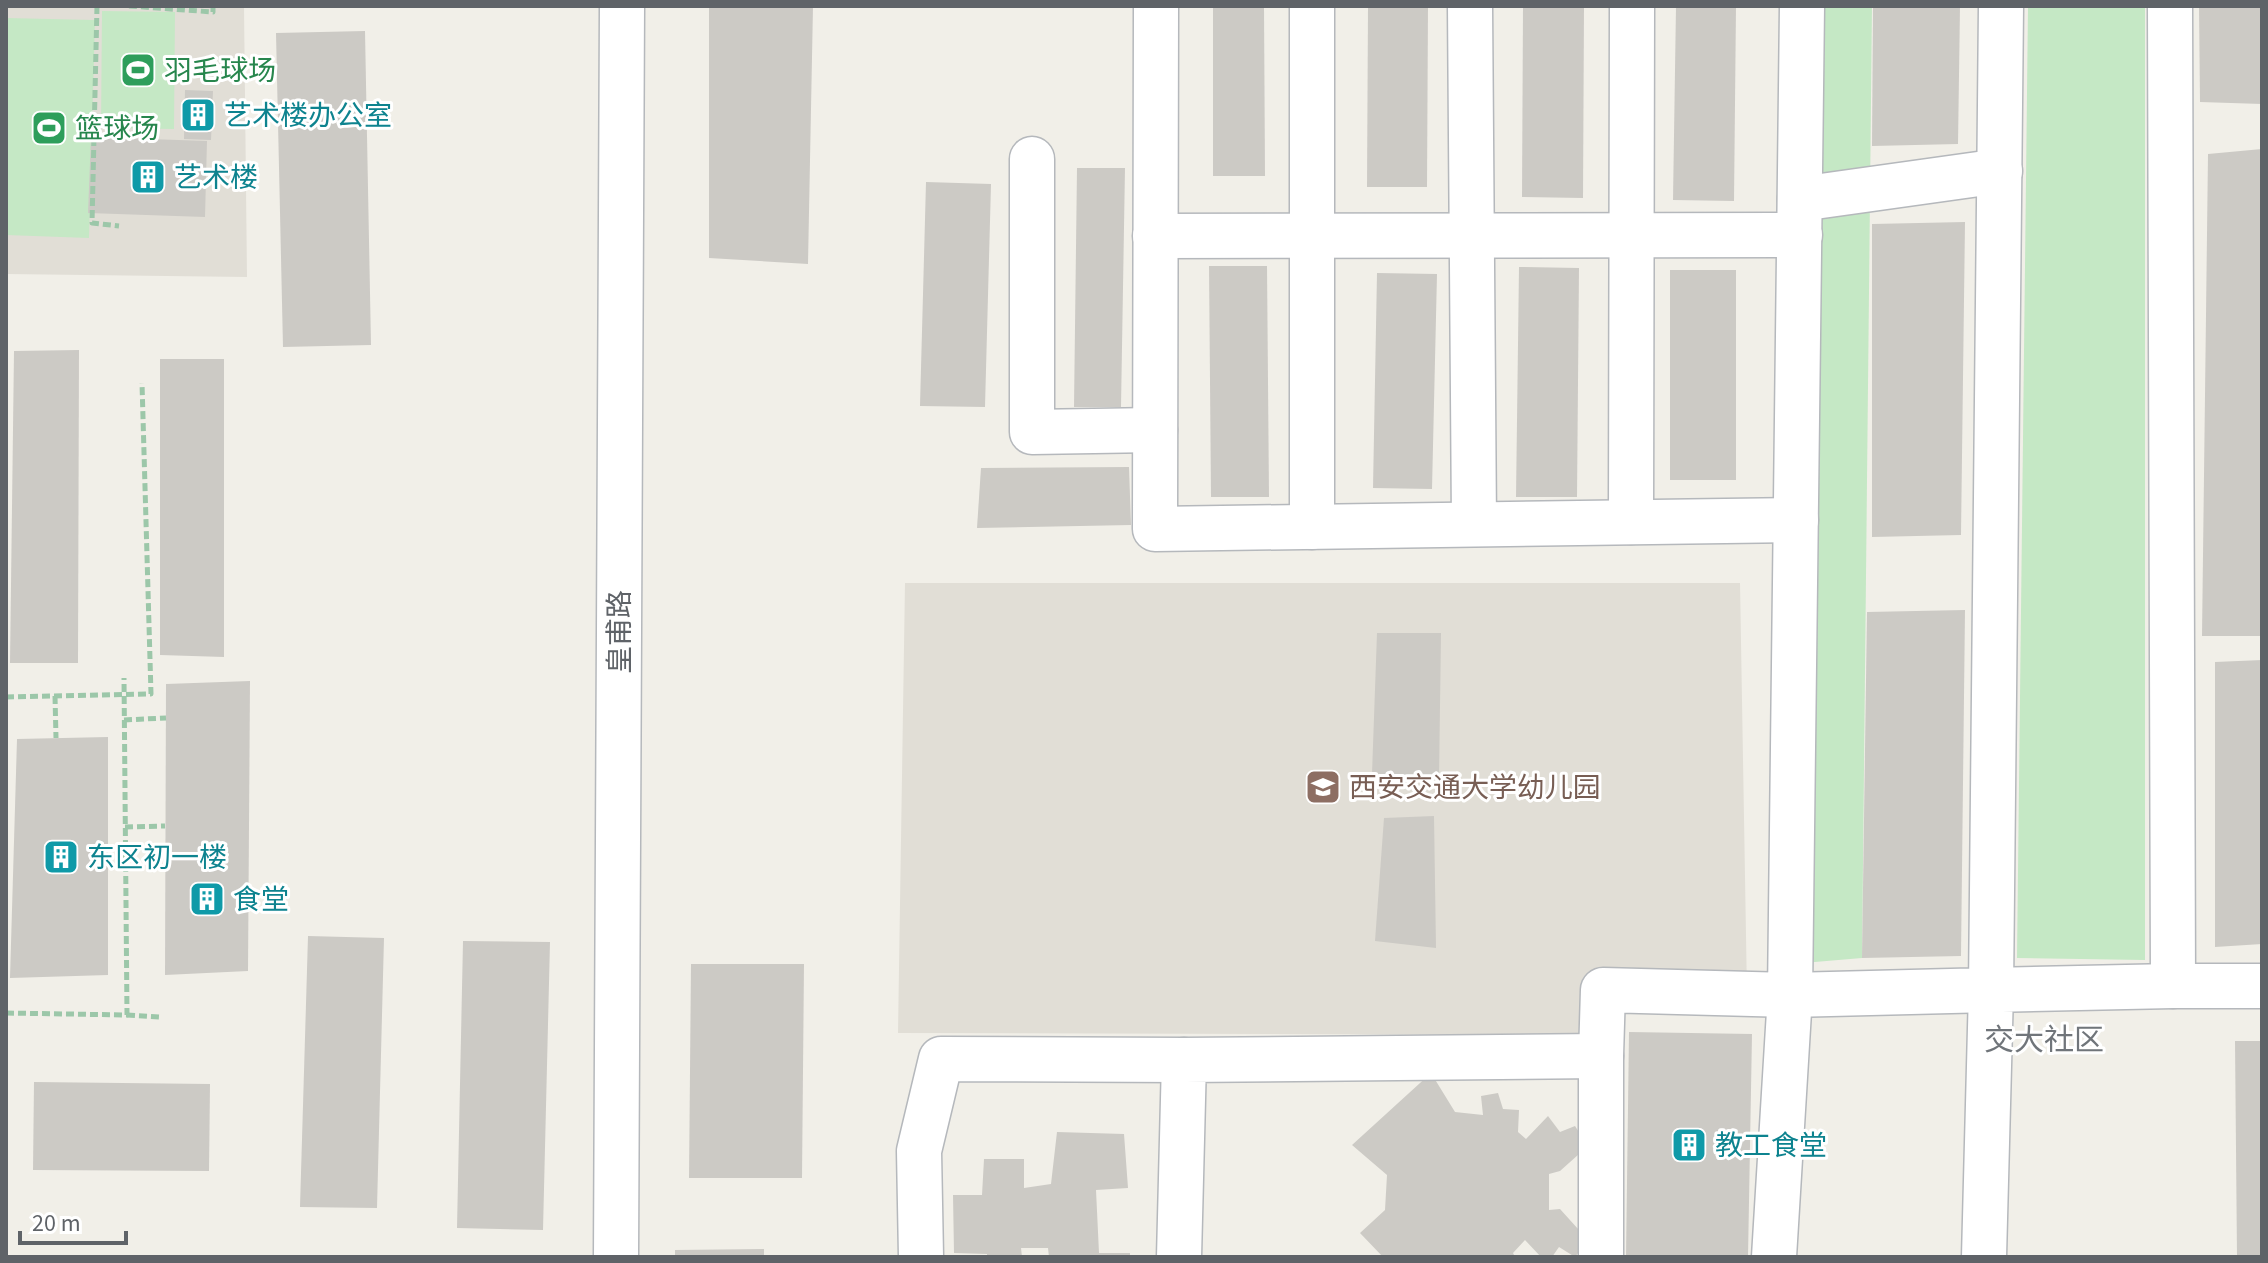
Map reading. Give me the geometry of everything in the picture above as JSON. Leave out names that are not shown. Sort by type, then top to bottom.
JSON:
[{"type":"street","name":"皇甫路","points":[[616,1257],[622,6]]},
{"type":"street","points":[[1156,6],[1155,529],[1796,520]]},
{"type":"street","points":[[1312,6],[1312,527]]},
{"type":"street","points":[[1470,6],[1474,524]]},
{"type":"street","points":[[1631,522],[1632,6]]},
{"type":"street","points":[[1774,1257],[1790,995],[1802,6]]},
{"type":"street","points":[[1984,1257],[1991,990],[2001,6]]},
{"type":"street","points":[[2170,6],[2173,986]]},
{"type":"street","points":[[1032,159],[1032,432],[1155,430]]},
{"type":"street","points":[[1155,236],[1631,234],[1800,217],[2000,171]]},
{"type":"street","points":[[1601,1257],[1603,990],[1790,995],[2262,986]]},
{"type":"street","points":[[921,1257],[919,1151],[941,1059],[1601,1056]]},
{"type":"street","points":[[1179,1257],[1184,1060]]},
{"type":"path","points":[[97,6],[92,223],[119,226]]},
{"type":"path","points":[[129,6],[213,12],[213,6]]},
{"type":"path","points":[[6,697],[151,694],[142,383]]},
{"type":"path","points":[[124,678],[127,1015]]},
{"type":"path","points":[[55,696],[56,738]]},
{"type":"path","points":[[124,720],[166,718]]},
{"type":"path","points":[[125,827],[165,826]]},
{"type":"path","points":[[6,1013],[159,1017]]},
{"type":"shaded area","points":[[6,6],[244,6],[247,277],[6,274]]},
{"type":"shaded area","name":"西安交通大学幼儿园","points":[[905,583],[1740,583],[1747,994],[1604,990],[1601,1035],[898,1033]]},
{"type":"green space","points":[[1802,6],[1872,6],[1862,958],[1791,964]]},
{"type":"green space","points":[[2028,6],[2145,6],[2145,960],[2017,958]]},
{"type":"green space","name":"羽毛球场","points":[[102,11],[175,12],[174,129],[101,128]]},
{"type":"green space","name":"篮球场","points":[[6,18],[95,20],[89,238],[6,235]]},
{"type":"building","points":[[709,6],[813,6],[808,264],[709,258]]},
{"type":"building","points":[[1213,6],[1264,6],[1265,176],[1213,176]]},
{"type":"building","points":[[1368,6],[1428,6],[1427,187],[1367,187]]},
{"type":"building","points":[[1523,6],[1584,6],[1583,198],[1522,197]]},
{"type":"building","points":[[1676,6],[1736,6],[1734,201],[1673,200]]},
{"type":"building","points":[[1873,6],[1960,6],[1958,144],[1872,146]]},
{"type":"building","points":[[2199,6],[2262,6],[2262,104],[2200,102]]},
{"type":"building","points":[[365,31],[371,345],[283,347],[276,33]]},
{"type":"building","name":"艺术楼办公室","points":[[185,90],[213,91],[211,140],[184,139]]},
{"type":"building","name":"艺术楼","points":[[91,137],[207,141],[205,217],[88,213]]},
{"type":"building","points":[[2262,149],[2262,636],[2202,636],[2208,154]]},
{"type":"building","points":[[1077,168],[1125,168],[1121,407],[1074,407]]},
{"type":"building","points":[[926,182],[991,184],[985,407],[920,406]]},
{"type":"building","points":[[1965,222],[1961,535],[1872,537],[1872,224]]},
{"type":"building","points":[[1209,266],[1267,266],[1269,497],[1211,497]]},
{"type":"building","points":[[1519,267],[1579,268],[1577,497],[1516,497]]},
{"type":"building","points":[[1670,270],[1736,270],[1736,480],[1670,480]]},
{"type":"building","points":[[1377,273],[1437,274],[1432,489],[1373,488]]},
{"type":"building","points":[[79,350],[78,663],[10,663],[14,351]]},
{"type":"building","points":[[160,359],[224,359],[224,657],[160,655]]},
{"type":"building","points":[[1129,467],[1131,525],[977,528],[981,468]]},
{"type":"building","points":[[1965,610],[1961,956],[1862,958],[1867,612]]},
{"type":"building","points":[[1377,633],[1441,633],[1439,779],[1372,774]]},
{"type":"building","points":[[2262,660],[2262,944],[2215,947],[2215,662]]},
{"type":"building","name":"食堂","points":[[250,681],[248,971],[165,975],[166,684]]},
{"type":"building","name":"东区初一楼","points":[[108,737],[108,975],[10,978],[17,739]]},
{"type":"building","points":[[1434,816],[1436,948],[1375,941],[1384,818]]},
{"type":"building","points":[[308,936],[384,938],[377,1208],[300,1207]]},
{"type":"building","points":[[463,941],[550,942],[543,1230],[457,1228]]},
{"type":"building","points":[[691,964],[804,964],[802,1178],[689,1178]]},
{"type":"building","name":"教工食堂","points":[[1629,1032],[1752,1034],[1748,1257],[1626,1257]]},
{"type":"building","points":[[2235,1041],[2262,1041],[2262,1257],[2237,1257]]},
{"type":"building","points":[[1431,1073],[1455,1112],[1483,1115],[1481,1096],[1498,1093],[1503,1109],[1519,1110],[1518,1132],[1526,1139],[1548,1116],[1560,1132],[1575,1126],[1588,1146],[1560,1171],[1549,1174],[1549,1210],[1560,1209],[1588,1240],[1575,1257],[1559,1247],[1552,1257],[1541,1257],[1525,1240],[1513,1253],[1515,1257],[1383,1257],[1360,1233],[1385,1210],[1387,1175],[1352,1145]]},
{"type":"building","points":[[34,1082],[210,1084],[209,1171],[33,1170]]},
{"type":"building","points":[[1057,1132],[1124,1134],[1128,1188],[1096,1190],[1099,1253],[1130,1253],[1130,1257],[1049,1257],[1048,1248],[1021,1248],[1022,1257],[954,1253],[953,1195],[982,1195],[984,1159],[1024,1159],[1024,1188],[1051,1184]]},
{"type":"building","points":[[764,1249],[764,1257],[675,1257],[675,1250]]},
{"type":"place","name":"羽毛球场","points":[[138,70]]},
{"type":"place","name":"艺术楼办公室","points":[[198,115]]},
{"type":"place","name":"篮球场","points":[[49,128]]},
{"type":"place","name":"艺术楼","points":[[148,177]]},
{"type":"place","name":"西安交通大学幼儿园","points":[[1323,787]]},
{"type":"place","name":"东区初一楼","points":[[61,857]]},
{"type":"place","name":"食堂","points":[[207,899]]},
{"type":"place","name":"教工食堂","points":[[1689,1145]]},
{"type":"district","name":"交大社区","points":[[2044,1040]]}]
